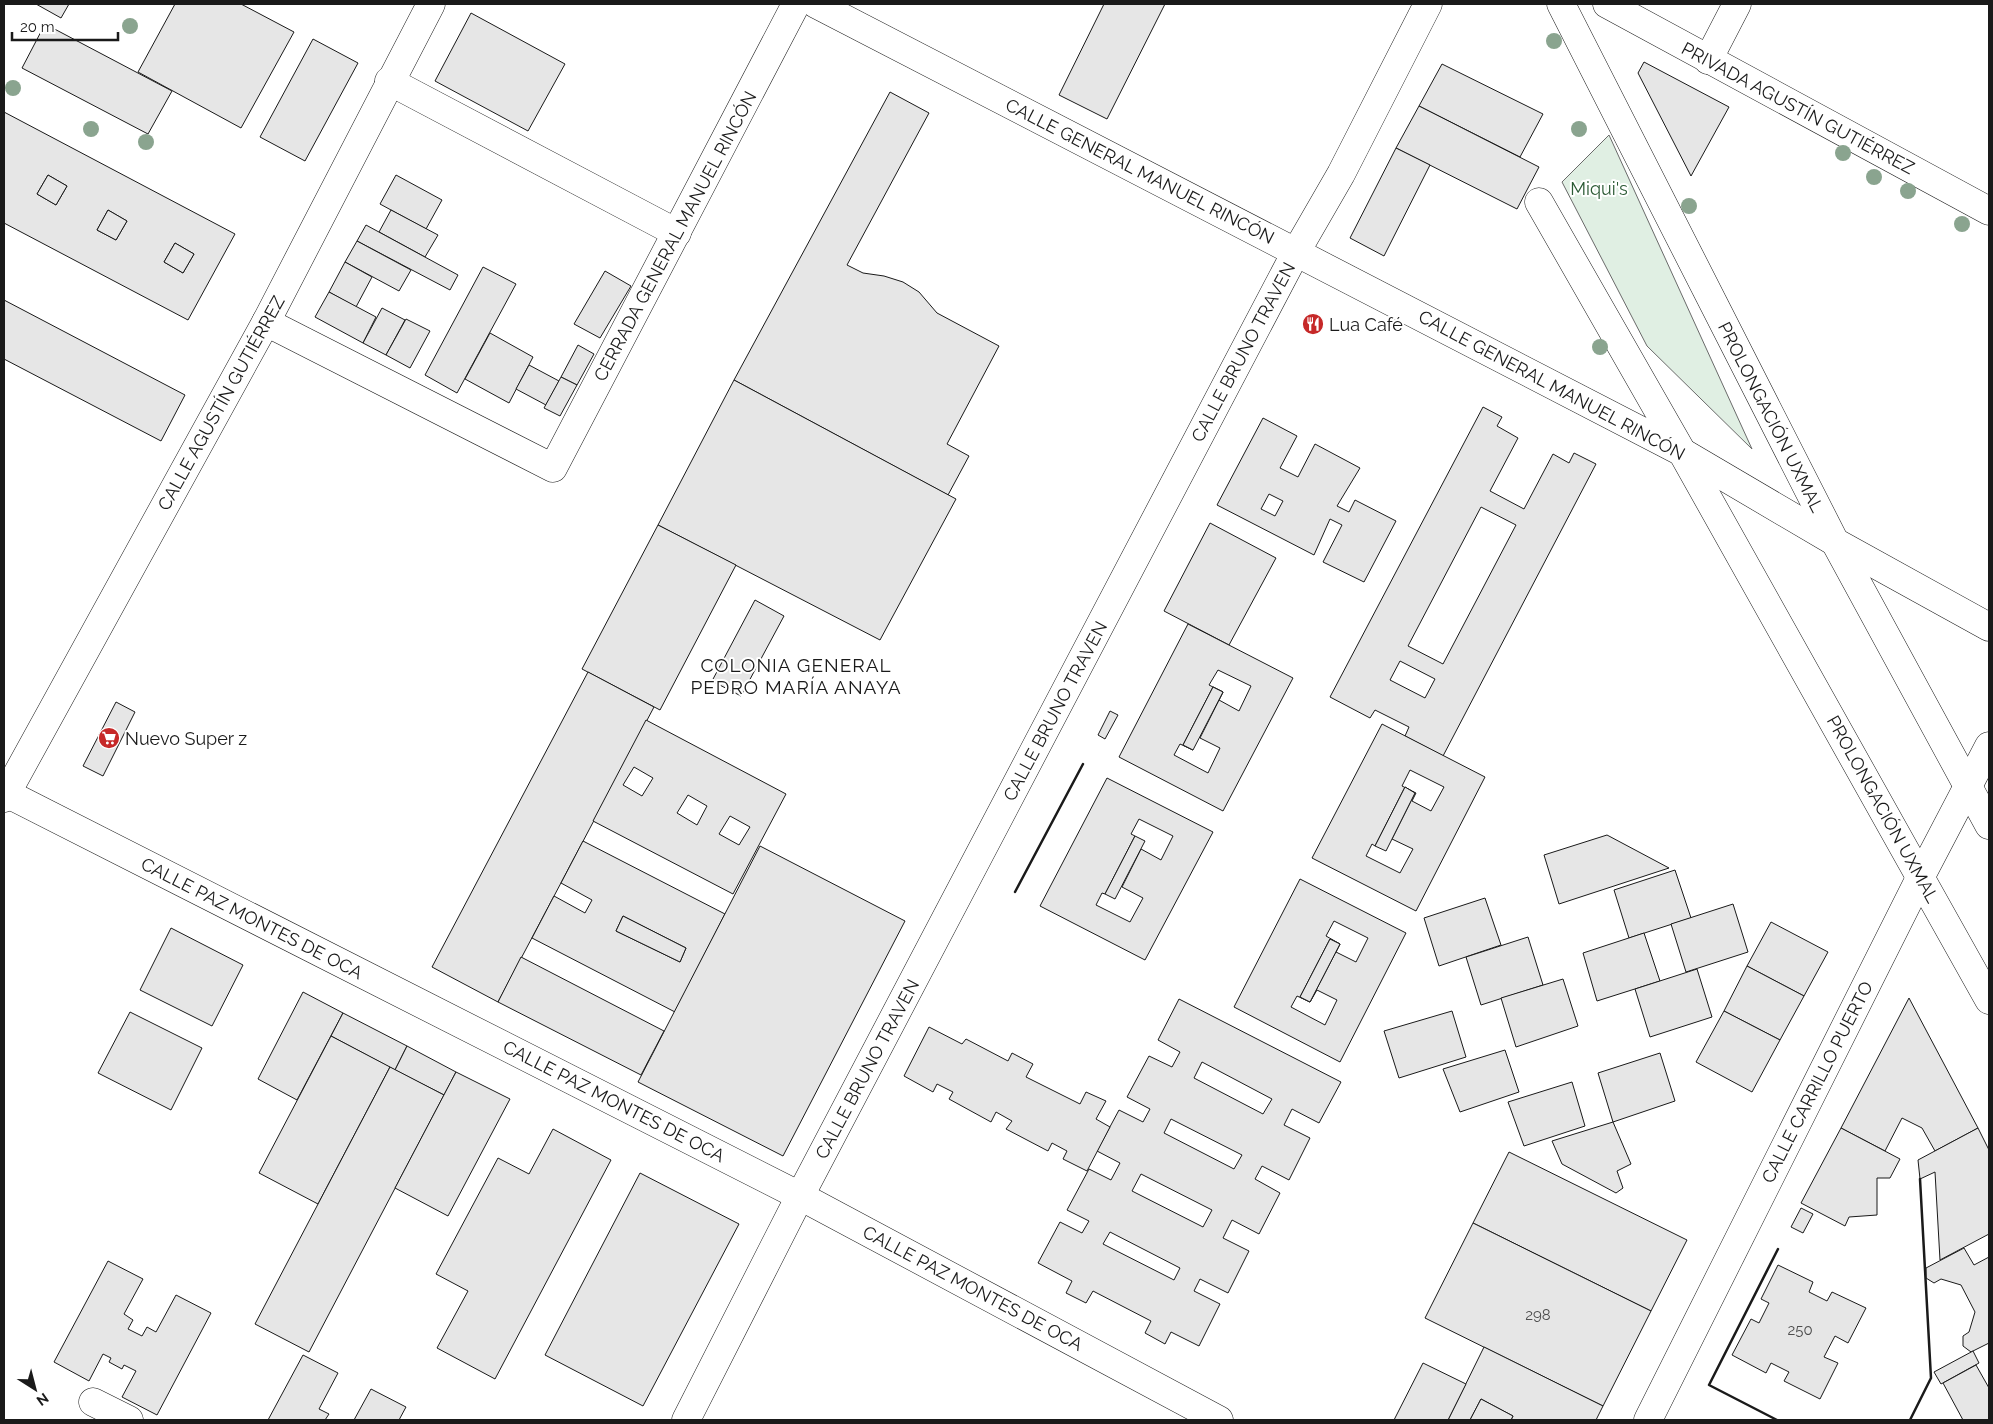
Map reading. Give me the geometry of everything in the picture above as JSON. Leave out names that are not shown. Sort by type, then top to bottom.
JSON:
[{"type":"street","name":"CALLE AGUSTÍN GUTIÉRREZ","points":[[4,795],[266,322],[389,81],[431,4]]},
{"type":"street","name":"CERRADA GENERAL MANUEL RINCÓN","points":[[266,322],[553,468],[796,4]]},
{"type":"street","name":"CALLE GENERAL MANUEL RINCÓN","points":[[816,4],[1682,452],[1834,542],[1989,627]]},
{"type":"street","name":"CALLE BRUNO TRAVEN","points":[[686,1420],[800,1196],[1296,252],[1341,174],[1428,4]]},
{"type":"street","name":"PROLONGACIÓN UXMAL","points":[[1561,4],[1834,542],[1967,788],[1989,825]]},
{"type":"street","name":"PRIVADA AGUSTÍN GUTIÉRREZ","points":[[1607,4],[1989,211]]},
{"type":"street","points":[[1708,60],[1738,4]]},
{"type":"street","points":[[389,81],[677,233]]},
{"type":"street","name":"PROLONGACIÓN UXMAL","points":[[1539,202],[1682,452],[1989,1000]]},
{"type":"street","name":"CALLE CARRILLO PUERTO","points":[[1648,1420],[1921,876],[1989,746]]},
{"type":"street","name":"CALLE PAZ MONTES DE OCA","points":[[4,795],[800,1196],[1219,1420]]},
{"type":"street","points":[[93,1402],[129,1420]]},
{"type":"green space","name":"Miqui's","points":[[1609,135],[1752,449],[1647,346],[1562,182]]},
{"type":"building","points":[[36,4],[69,4],[61,18]]},
{"type":"building","points":[[175,4],[241,4],[294,32],[241,128],[138,72]]},
{"type":"building","points":[[1104,4],[1165,4],[1107,119],[1059,95]]},
{"type":"building","points":[[471,13],[565,64],[528,131],[435,81]]},
{"type":"building","points":[[45,24],[172,91],[148,134],[22,68]]},
{"type":"building","points":[[313,39],[358,63],[305,161],[260,137]]},
{"type":"building","points":[[1644,62],[1729,107],[1691,176],[1638,73]]},
{"type":"building","points":[[1442,64],[1543,114],[1520,157],[1419,106]]},
{"type":"building","points":[[890,92],[929,113],[847,265],[863,273],[884,276],[903,282],[919,292],[937,313],[999,346],[947,444],[969,456],[948,495],[734,380]]},
{"type":"building","points":[[1419,106],[1539,167],[1517,209],[1396,148]]},
{"type":"building","points":[[4,112],[235,234],[188,320],[4,223]],"holes":[[[48,175],[67,186],[56,205],[37,194]],[[108,210],[127,221],[116,240],[97,230]],[[175,243],[194,254],[183,273],[164,262]]]},
{"type":"building","points":[[1396,148],[1430,165],[1384,256],[1350,238]]},
{"type":"building","points":[[48,175],[67,186],[56,205],[37,194]]},
{"type":"building","points":[[396,175],[442,200],[426,229],[380,204]]},
{"type":"building","points":[[108,210],[127,221],[116,240],[97,230]]},
{"type":"building","points":[[391,210],[438,235],[425,257],[379,232]]},
{"type":"building","points":[[366,225],[458,275],[450,290],[357,241]]},
{"type":"building","points":[[357,241],[411,270],[399,291],[345,262]]},
{"type":"building","points":[[175,243],[194,254],[183,273],[164,262]]},
{"type":"building","points":[[345,262],[372,277],[356,307],[329,292]]},
{"type":"building","points":[[483,267],[516,284],[457,393],[425,375]]},
{"type":"building","points":[[605,271],[631,286],[600,338],[574,324]]},
{"type":"building","points":[[329,292],[376,317],[363,343],[315,317]]},
{"type":"building","points":[[4,300],[185,395],[161,441],[4,359]]},
{"type":"building","points":[[382,308],[405,320],[386,355],[363,343]]},
{"type":"building","points":[[406,319],[430,331],[410,368],[386,355]]},
{"type":"building","points":[[490,333],[533,357],[509,403],[465,379]]},
{"type":"building","points":[[578,345],[594,354],[577,385],[561,377]]},
{"type":"building","points":[[529,365],[559,381],[546,405],[516,389]]},
{"type":"building","points":[[561,377],[577,385],[560,416],[544,408]]},
{"type":"building","points":[[734,380],[956,499],[880,640],[658,525]]},
{"type":"building","points":[[1483,407],[1502,417],[1497,426],[1518,438],[1490,491],[1524,509],[1553,454],[1569,463],[1574,453],[1596,464],[1443,756],[1405,736],[1409,727],[1375,710],[1370,718],[1330,697]],"holes":[[[1481,507],[1516,525],[1443,664],[1408,646]],[[1400,661],[1435,679],[1425,698],[1390,680]]]},
{"type":"building","points":[[1263,418],[1297,436],[1280,468],[1298,477],[1315,444],[1360,468],[1337,506],[1349,512],[1355,500],[1396,521],[1364,582],[1323,562],[1342,525],[1330,519],[1314,555],[1217,505]],"holes":[[[1269,494],[1283,501],[1275,516],[1261,509]]]},
{"type":"building","points":[[1210,523],[1276,558],[1229,645],[1164,611]]},
{"type":"building","points":[[658,525],[736,565],[660,710],[582,669]]},
{"type":"building","points":[[755,600],[784,616],[741,696],[712,681]]},
{"type":"building","points":[[1188,624],[1293,678],[1223,811],[1119,757]],"holes":[[[1218,670],[1251,686],[1239,711],[1219,700],[1200,738],[1220,748],[1208,773],[1174,755],[1180,744],[1193,750],[1183,745],[1213,687],[1209,685]]]},
{"type":"building","points":[[588,672],[654,707],[498,1002],[432,967]]},
{"type":"building","points":[[1213,687],[1223,692],[1193,750],[1183,745]]},
{"type":"building","points":[[116,702],[135,712],[103,776],[83,766]]},
{"type":"building","points":[[1110,711],[1118,715],[1105,739],[1098,735]]},
{"type":"building","points":[[646,720],[786,794],[733,894],[593,821]],"holes":[[[634,767],[653,778],[642,796],[623,785]],[[688,795],[707,806],[697,825],[677,813]],[[730,816],[750,827],[739,845],[719,834]]]},
{"type":"building","points":[[1382,724],[1485,777],[1416,911],[1312,858]],"holes":[[[1410,770],[1444,787],[1431,811],[1412,801],[1416,793],[1410,790],[1415,793],[1392,839],[1413,849],[1400,873],[1366,856],[1372,844],[1375,846],[1405,787],[1402,786]]]},
{"type":"building","points":[[1107,778],[1213,832],[1145,960],[1040,906]],"holes":[[[1139,819],[1173,836],[1161,860],[1141,849],[1122,887],[1143,898],[1130,922],[1096,905],[1102,893],[1105,894],[1135,836],[1131,834]]]},
{"type":"building","points":[[1405,787],[1415,793],[1386,851],[1375,846]]},
{"type":"building","points":[[1607,835],[1669,868],[1559,904],[1544,855]]},
{"type":"building","points":[[1135,836],[1145,841],[1115,899],[1105,894]]},
{"type":"building","points":[[583,841],[725,914],[675,1012],[532,938],[554,896],[585,913],[592,900],[561,883]],"holes":[[[623,916],[686,948],[680,962],[616,931]]]},
{"type":"building","points":[[760,846],[905,921],[783,1156],[638,1082]]},
{"type":"building","points":[[1675,870],[1691,918],[1629,938],[1614,890]]},
{"type":"building","points":[[1300,879],[1406,933],[1340,1062],[1234,1007]],"holes":[[[1334,921],[1368,938],[1356,962],[1336,952],[1340,944],[1326,936]],[[1330,939],[1340,944],[1310,1002],[1300,997]],[[1317,990],[1337,1000],[1325,1025],[1291,1007],[1297,996],[1310,1002]]]},
{"type":"building","points":[[1485,898],[1501,945],[1439,966],[1424,918]]},
{"type":"building","points":[[1733,904],[1748,952],[1686,972],[1671,924]]},
{"type":"building","points":[[623,916],[686,948],[680,962],[616,931]]},
{"type":"building","points":[[1771,922],[1828,952],[1804,996],[1747,966]]},
{"type":"building","points":[[171,928],[243,965],[212,1026],[140,990]]},
{"type":"building","points":[[1644,933],[1660,981],[1597,1001],[1583,953]]},
{"type":"building","points":[[1528,937],[1543,985],[1481,1005],[1466,957]]},
{"type":"building","points":[[1330,939],[1340,944],[1310,1002],[1300,997]]},
{"type":"building","points":[[521,957],[664,1031],[641,1075],[498,1002]]},
{"type":"building","points":[[1747,966],[1804,996],[1780,1040],[1724,1011]]},
{"type":"building","points":[[1697,969],[1712,1017],[1650,1037],[1635,989]]},
{"type":"building","points":[[1563,979],[1578,1026],[1516,1047],[1501,998]]},
{"type":"building","points":[[303,992],[343,1013],[297,1100],[258,1079]]},
{"type":"building","points":[[1909,998],[1978,1128],[1935,1151],[1922,1128],[1902,1118],[1885,1151],[1841,1128]]},
{"type":"building","points":[[1179,999],[1341,1082],[1319,1123],[1292,1109],[1284,1125],[1310,1138],[1289,1180],[1262,1166],[1255,1179],[1280,1193],[1259,1234],[1232,1220],[1223,1238],[1249,1251],[1228,1293],[1200,1279],[1194,1291],[1220,1304],[1199,1346],[1171,1332],[1165,1344],[1145,1333],[1151,1321],[1093,1291],[1086,1303],[1066,1293],[1072,1281],[1038,1263],[1060,1222],[1082,1233],[1089,1221],[1067,1210],[1089,1169],[1111,1180],[1120,1163],[1097,1151],[1119,1110],[1143,1122],[1150,1109],[1127,1097],[1149,1056],[1172,1067],[1180,1052],[1158,1040]],"holes":[[[1202,1062],[1272,1099],[1263,1114],[1194,1078]],[[1171,1119],[1242,1155],[1234,1169],[1164,1133]],[[1141,1174],[1212,1210],[1203,1227],[1132,1191]],[[1110,1232],[1180,1268],[1174,1280],[1103,1244]]]},
{"type":"building","points":[[1452,1011],[1466,1057],[1399,1078],[1384,1031]]},
{"type":"building","points":[[1724,1011],[1780,1040],[1752,1092],[1696,1062]]},
{"type":"building","points":[[130,1012],[202,1048],[171,1110],[98,1073]]},
{"type":"building","points":[[343,1013],[407,1046],[395,1070],[331,1036]]},
{"type":"building","points":[[929,1027],[962,1044],[966,1039],[1008,1061],[1012,1053],[1033,1064],[1026,1077],[1080,1104],[1086,1092],[1106,1101],[1096,1119],[1110,1127],[1087,1171],[1063,1159],[1067,1151],[1052,1143],[1048,1151],[1006,1129],[1012,1121],[996,1112],[991,1122],[949,1099],[953,1092],[937,1084],[933,1092],[904,1076]]},
{"type":"building","points":[[331,1036],[390,1067],[318,1204],[259,1173]]},
{"type":"building","points":[[407,1046],[456,1072],[444,1095],[395,1070]]},
{"type":"building","points":[[1505,1050],[1519,1092],[1460,1112],[1443,1069]]},
{"type":"building","points":[[1660,1053],[1675,1101],[1613,1122],[1598,1073]]},
{"type":"building","points":[[390,1067],[444,1095],[309,1352],[255,1324]]},
{"type":"building","points":[[456,1072],[510,1099],[448,1216],[395,1188]]},
{"type":"building","points":[[1572,1082],[1585,1126],[1524,1146],[1508,1102]]},
{"type":"building","points":[[1613,1122],[1631,1164],[1617,1171],[1623,1188],[1616,1193],[1562,1164],[1552,1141]]},
{"type":"building","points":[[1841,1128],[1900,1159],[1890,1178],[1877,1178],[1877,1215],[1849,1217],[1845,1226],[1801,1203]]},
{"type":"building","points":[[1978,1128],[1989,1150],[1989,1234],[1940,1260],[1935,1172],[1920,1179],[1918,1160]]},
{"type":"building","points":[[553,1129],[611,1160],[495,1379],[437,1348],[468,1291],[436,1274],[498,1158],[529,1174]]},
{"type":"building","points":[[1509,1152],[1687,1240],[1651,1311],[1473,1223]]},
{"type":"building","points":[[640,1173],[739,1224],[643,1406],[545,1355]]},
{"type":"building","points":[[1801,1208],[1813,1214],[1803,1233],[1791,1227]]},
{"type":"building","points":[[1473,1223],[1651,1311],[1603,1406],[1425,1318]]},
{"type":"building","points":[[1964,1248],[1974,1265],[1989,1257],[1989,1343],[1971,1352],[1963,1346],[1963,1336],[1969,1332],[1975,1312],[1961,1285],[1941,1279],[1934,1283],[1926,1278],[1926,1268]]},
{"type":"building","points":[[108,1261],[143,1279],[124,1314],[133,1320],[128,1329],[142,1336],[147,1327],[156,1332],[176,1295],[211,1313],[157,1415],[122,1397],[136,1371],[124,1365],[122,1369],[109,1362],[111,1358],[103,1354],[89,1381],[54,1362]]},
{"type":"building","points":[[1778,1265],[1813,1282],[1809,1292],[1827,1301],[1832,1292],[1866,1308],[1848,1343],[1835,1336],[1824,1357],[1838,1363],[1820,1399],[1784,1381],[1789,1372],[1771,1363],[1766,1373],[1732,1355],[1751,1319],[1759,1323],[1769,1303],[1761,1299]]},
{"type":"building","points":[[1484,1347],[1603,1406],[1596,1420],[1511,1420],[1513,1416],[1481,1399],[1470,1420],[1448,1420]]},
{"type":"building","points":[[1973,1351],[1979,1363],[1941,1384],[1934,1372]]},
{"type":"building","points":[[303,1355],[338,1373],[319,1409],[329,1414],[325,1420],[268,1420]]},
{"type":"building","points":[[1423,1363],[1466,1384],[1448,1420],[1394,1420]]},
{"type":"building","points":[[1976,1365],[1989,1388],[1989,1420],[1963,1420],[1943,1383]]},
{"type":"building","points":[[371,1389],[406,1407],[399,1420],[354,1420]]},
{"type":"building","points":[[1481,1399],[1513,1416],[1511,1420],[1470,1420]]},
{"type":"wall","points":[[1015,892],[1083,764]]},
{"type":"wall","points":[[1910,1420],[1931,1378],[1920,1179]]},
{"type":"wall","points":[[1777,1420],[1709,1385],[1778,1249]]},
{"type":"place","name":"Lua Café","points":[[1313,324]]},
{"type":"place","name":"Nuevo Super z","points":[[109,738]]},
{"type":"district","name":"COLONIA GENERAL PEDRO MARÍA ANAYA","points":[[796,676]]}]
